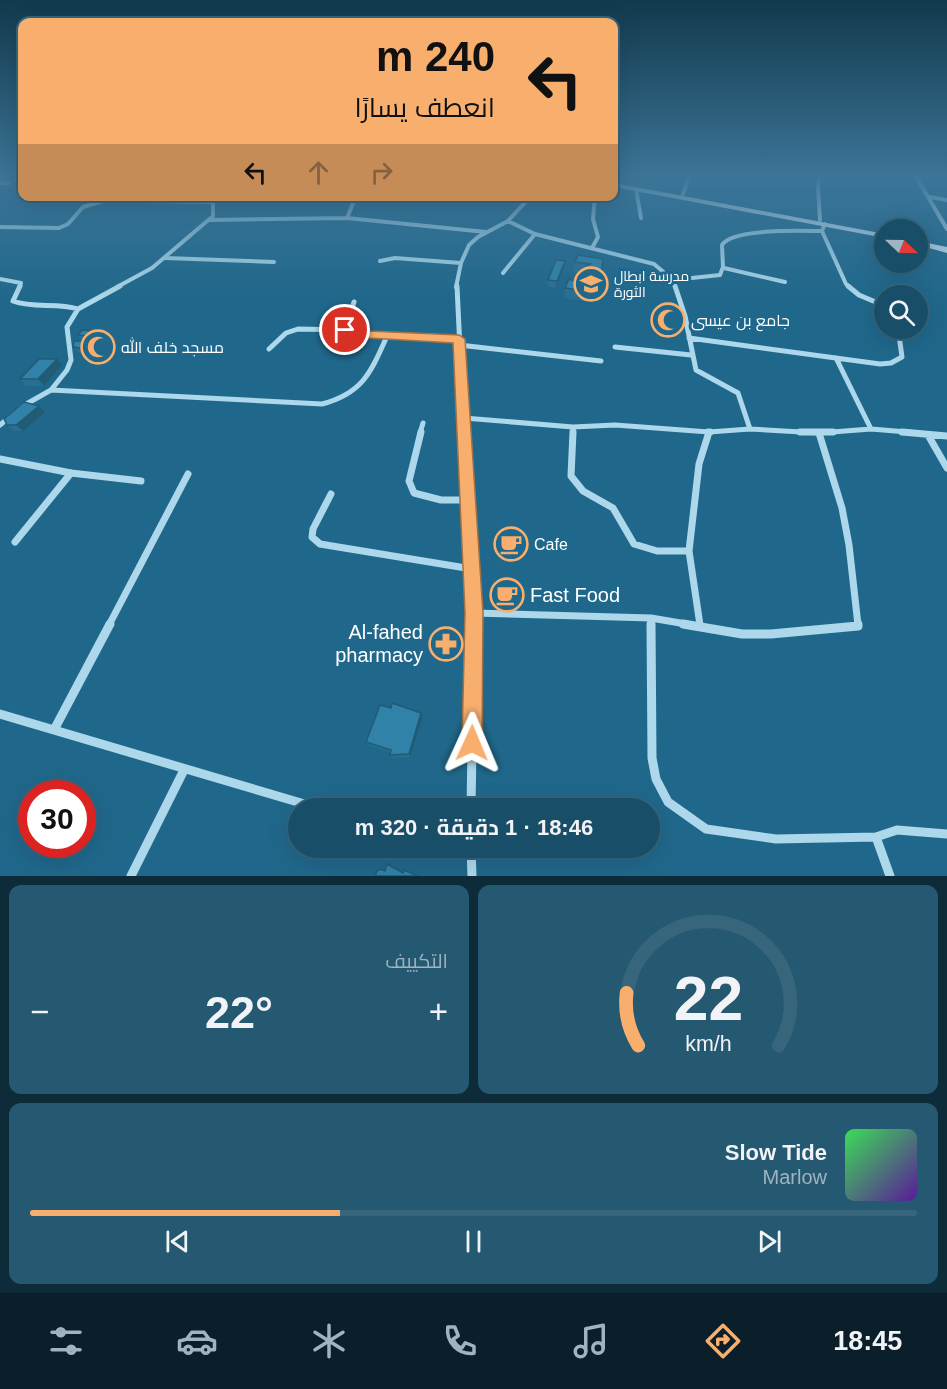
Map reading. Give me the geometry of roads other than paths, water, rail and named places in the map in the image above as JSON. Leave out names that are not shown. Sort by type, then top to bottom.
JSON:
[{"type":"main road","points":[[776,216],[874,232]]},
{"type":"main road","points":[[782,216],[823,225]]},
{"type":"main road","points":[[928,240],[946,246]]},
{"type":"main road","points":[[928,244],[946,246]]},
{"type":"street","points":[[0,226],[59,228],[68,224],[75,216]]},
{"type":"street","points":[[0,425],[31,400],[51,390],[67,370],[71,360],[67,327],[78,309],[152,268],[213,216]]},
{"type":"street","points":[[471,798],[474,613],[456,289],[461,263],[469,246],[486,232],[508,221],[513,216]]},
{"type":"street","points":[[592,248],[598,237],[593,216]]},
{"type":"street","points":[[822,216],[823,225],[846,284],[859,295],[874,301]]},
{"type":"street","points":[[209,220],[347,218],[486,232]]},
{"type":"street","points":[[508,221],[535,234],[654,264],[673,279],[685,316],[691,355],[696,370],[738,393],[750,429]]},
{"type":"street","points":[[673,279],[716,276],[723,272],[720,250],[726,239],[730,237],[823,225]]},
{"type":"street","points":[[503,273],[535,234]]},
{"type":"street","points":[[165,258],[274,262]]},
{"type":"street","points":[[380,261],[395,258],[461,263]]},
{"type":"street","points":[[724,267],[785,282]]},
{"type":"street","points":[[0,279],[21,283],[13,301],[18,303],[78,309]]},
{"type":"street","points":[[345,330],[354,302]]},
{"type":"street","points":[[270,349],[292,330],[345,330],[459,342],[601,362]]},
{"type":"street","points":[[51,390],[322,404],[343,398],[359,388],[371,371],[387,336]]},
{"type":"street","points":[[689,338],[880,364],[898,360],[902,351],[900,339]]},
{"type":"street","points":[[615,347],[691,355]]},
{"type":"street","points":[[836,358],[871,429]]},
{"type":"street","points":[[464,418],[573,427],[615,425],[709,432],[750,429],[819,433],[871,429],[947,435]]},
{"type":"street","points":[[423,423],[409,481],[414,493],[429,499],[448,502],[468,500]]},
{"type":"street","points":[[573,427],[571,476],[577,484],[613,508],[634,544],[657,551],[689,551]]},
{"type":"street","points":[[700,625],[689,551],[699,464],[709,432]]},
{"type":"street","points":[[474,613],[651,618],[742,634],[771,634],[858,626],[849,545],[842,508],[819,433]]},
{"type":"street","points":[[928,435],[947,468]]},
{"type":"street","points":[[0,459],[141,482]]},
{"type":"street","points":[[15,542],[71,472]]},
{"type":"street","points":[[55,728],[188,474]]},
{"type":"street","points":[[331,494],[312,537],[320,543],[472,569]]},
{"type":"street","points":[[651,618],[652,758],[656,779],[669,802],[687,817],[706,829],[776,839],[876,837],[897,830],[947,834]]},
{"type":"street","points":[[0,714],[55,728],[184,770],[288,799]]},
{"type":"street","points":[[131,876],[184,770]]},
{"type":"street","points":[[876,837],[890,876]]},
{"type":"street","points":[[471,858],[472,876]]},
{"type":"place","name":"مدرسة ابطال الثورة","points":[[591,284]]},
{"type":"place","name":"جامع بن عيسى","points":[[668,320]]},
{"type":"place","name":"مسجد خلف الله","points":[[98,347]]},
{"type":"place","name":"Cafe","points":[[511,544]]},
{"type":"place","name":"Fast Food","points":[[507,595]]},
{"type":"place","name":"Al-fahed pharmacy","points":[[446,644]]}]
